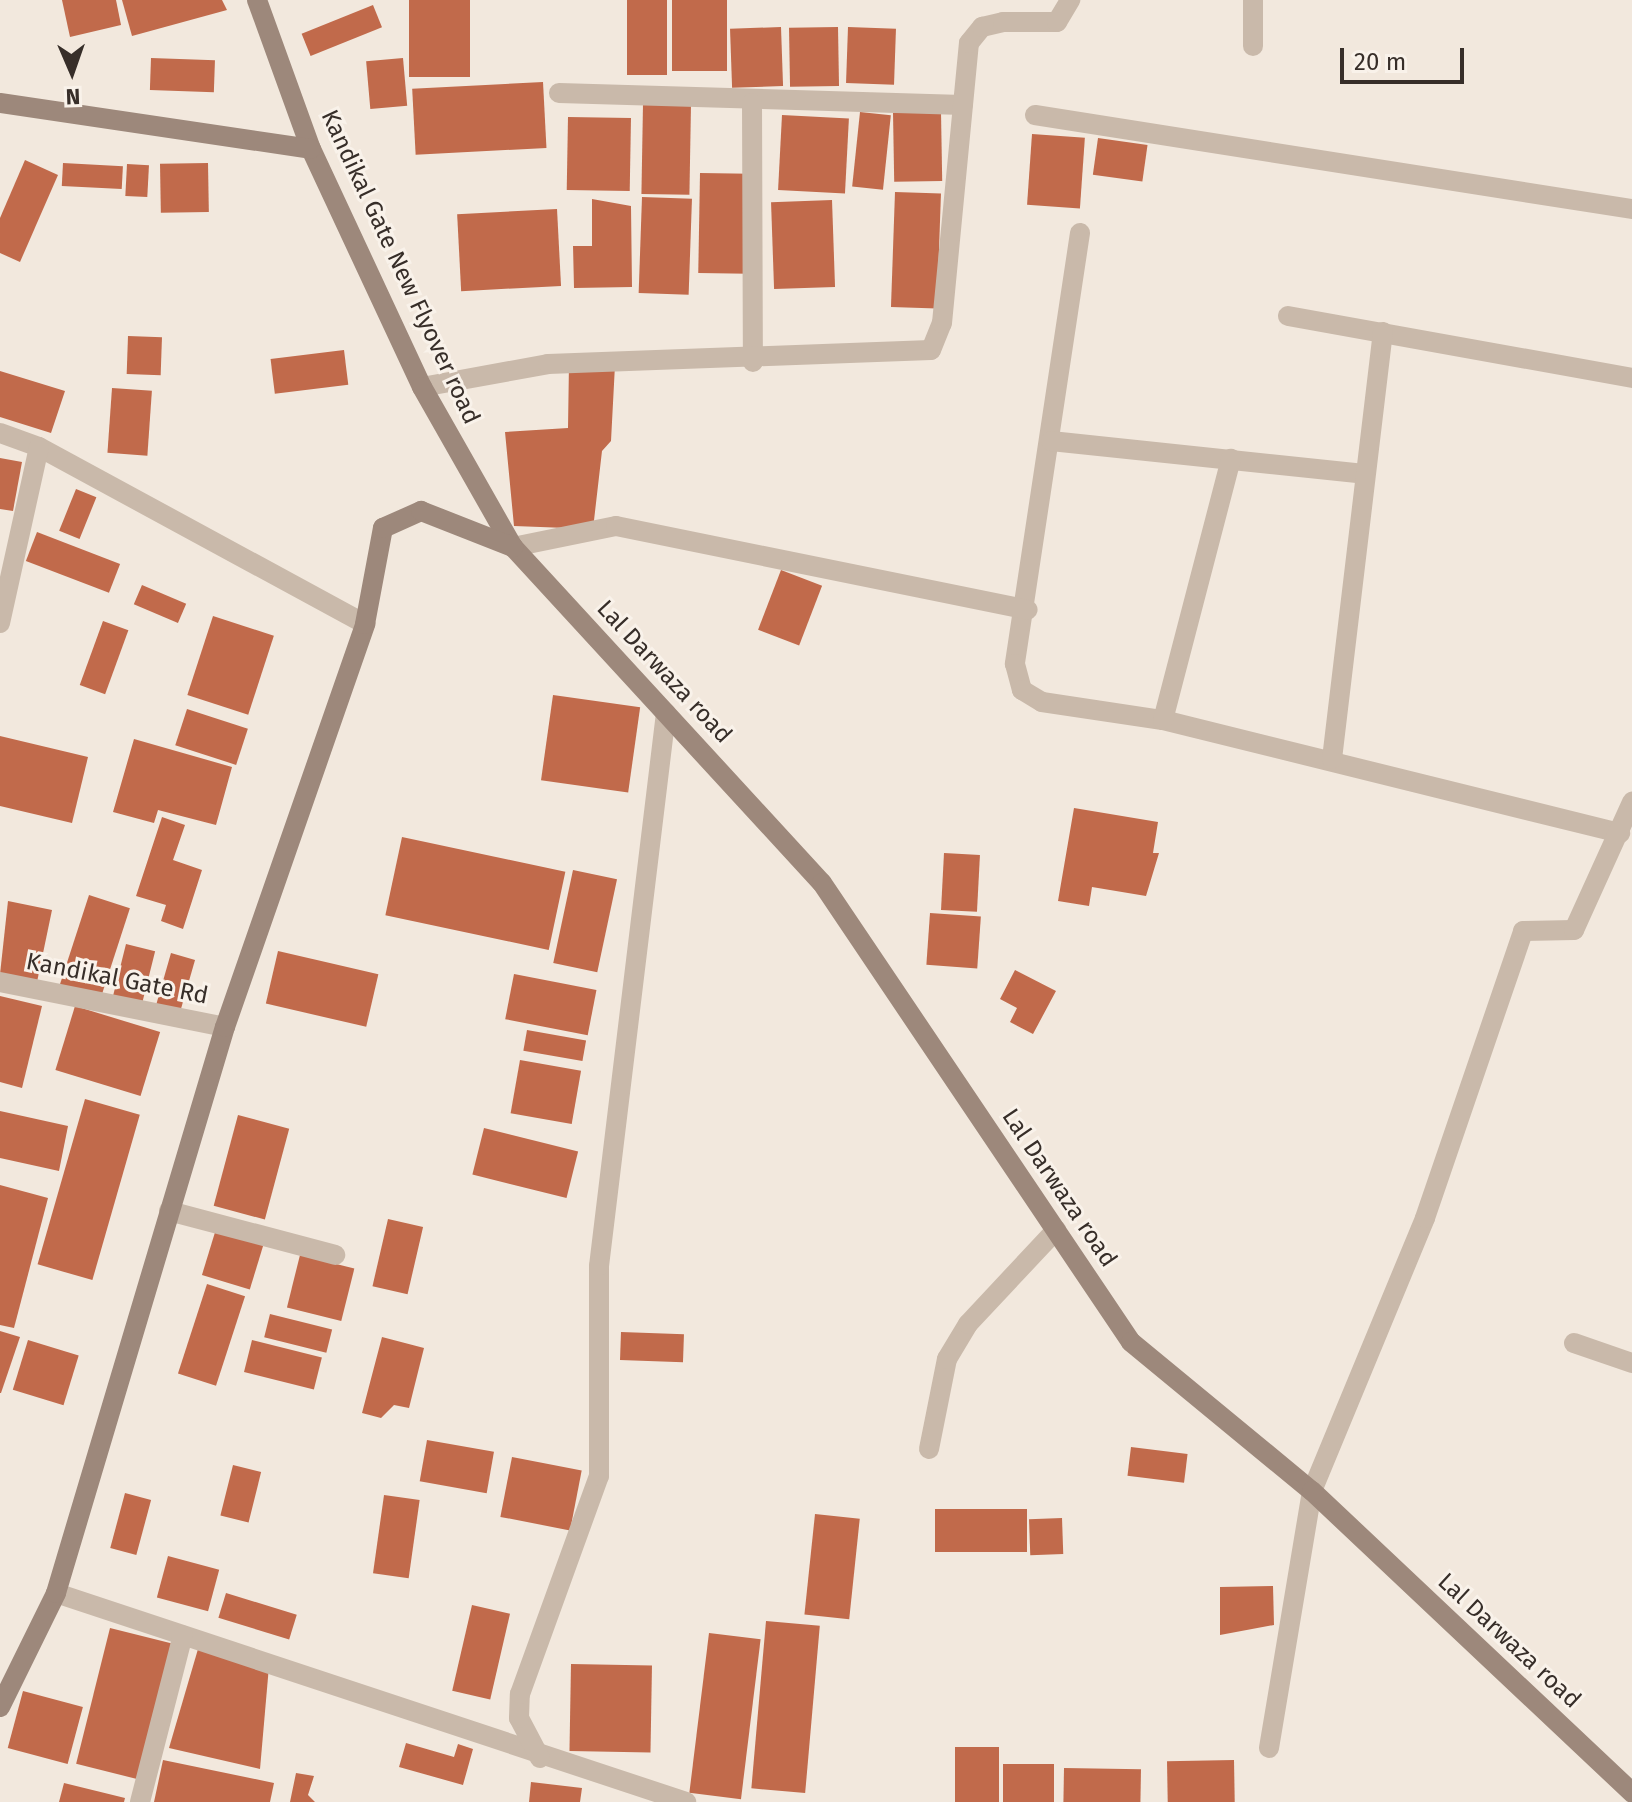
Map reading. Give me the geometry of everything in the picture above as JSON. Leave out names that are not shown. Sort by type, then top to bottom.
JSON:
[{"type":"main road","name":"Kandikal Gate New Flyover road","points":[[257,0],[311,149],[422,387],[513,547]]},
{"type":"main road","points":[[0,103],[311,149]]},
{"type":"main road","points":[[0,1707],[56,1593],[225,1027],[365,624],[383,528],[394,519],[421,511],[513,547]]},
{"type":"main road","name":"Lal Darwaza road","points":[[513,547],[822,883],[1131,1342],[1312,1491],[1632,1793]]},
{"type":"street","points":[[422,387],[548,364],[753,362],[918,356],[938,341],[969,43],[982,27],[1057,22],[1070,0]]},
{"type":"street","points":[[1253,0],[1253,46]]},
{"type":"street","points":[[559,93],[752,103],[963,105]]},
{"type":"street","points":[[752,103],[753,362]]},
{"type":"street","points":[[1035,115],[1632,209]]},
{"type":"street","points":[[1080,233],[1028,610],[1015,664],[1022,690],[1042,702],[1163,720],[1332,759],[1620,833]]},
{"type":"street","points":[[1288,316],[1632,378]]},
{"type":"street","points":[[1332,759],[1383,332]]},
{"type":"street","points":[[0,433],[39,447],[365,624]]},
{"type":"street","points":[[1051,441],[1364,474]]},
{"type":"street","points":[[0,623],[39,447]]},
{"type":"street","points":[[1163,720],[1231,459]]},
{"type":"street","points":[[513,547],[616,526],[1028,610]]},
{"type":"street","points":[[540,1758],[519,1718],[520,1694],[599,1476],[599,1266],[666,713]]},
{"type":"street","points":[[1269,1748],[1312,1491],[1425,1218],[1523,931],[1574,930],[1632,802]]},
{"type":"street","name":"Kandikal Gate Rd","points":[[0,982],[225,1027]]},
{"type":"street","points":[[169,1211],[335,1255]]},
{"type":"street","points":[[929,1449],[947,1359],[968,1324],[1056,1230]]},
{"type":"street","points":[[1574,1343],[1632,1363]]},
{"type":"street","points":[[56,1593],[183,1635],[281,1662],[400,1713],[686,1802]]},
{"type":"street","points":[[140,1802],[183,1635]]},
{"type":"building","points":[[62,0],[116,0],[121,25],[70,37]]},
{"type":"building","points":[[122,0],[222,0],[227,10],[132,36]]},
{"type":"building","points":[[409,0],[470,0],[470,77],[409,77]]},
{"type":"building","points":[[627,0],[667,0],[667,75],[627,75]]},
{"type":"building","points":[[672,0],[727,0],[727,71],[672,71]]},
{"type":"building","points":[[373,5],[382,27],[311,56],[302,34]]},
{"type":"building","points":[[781,27],[783,86],[732,88],[730,29]]},
{"type":"building","points":[[838,27],[839,86],[790,87],[789,28]]},
{"type":"building","points":[[848,27],[896,29],[894,85],[846,83]]},
{"type":"building","points":[[151,58],[215,60],[214,92],[150,90]]},
{"type":"building","points":[[403,58],[407,106],[370,109],[366,61]]},
{"type":"building","points":[[543,82],[546,148],[416,155],[412,89]]},
{"type":"building","points":[[643,104],[691,105],[689,195],[641,194]]},
{"type":"building","points":[[860,112],[891,115],[883,190],[852,187]]},
{"type":"building","points":[[941,112],[942,181],[894,182],[893,113]]},
{"type":"building","points":[[782,115],[849,119],[845,193],[778,190]]},
{"type":"building","points":[[568,117],[631,118],[630,191],[567,190]]},
{"type":"building","points":[[1032,134],[1085,138],[1080,209],[1027,205]]},
{"type":"building","points":[[1098,138],[1148,145],[1142,182],[1093,175]]},
{"type":"building","points":[[25,160],[58,175],[20,262],[0,253],[0,218]]},
{"type":"building","points":[[63,163],[123,166],[122,189],[62,186]]},
{"type":"building","points":[[208,163],[209,212],[161,213],[160,164]]},
{"type":"building","points":[[127,164],[149,165],[147,197],[125,196]]},
{"type":"building","points":[[700,173],[750,174],[748,274],[698,273]]},
{"type":"building","points":[[895,192],[941,194],[937,309],[891,307]]},
{"type":"building","points":[[642,197],[692,199],[689,295],[639,293]]},
{"type":"building","points":[[592,199],[631,206],[632,287],[574,288],[573,246],[592,246]]},
{"type":"building","points":[[832,200],[835,287],[774,289],[771,202]]},
{"type":"building","points":[[557,209],[561,286],[461,291],[457,214]]},
{"type":"building","points":[[128,336],[162,337],[161,375],[127,374]]},
{"type":"building","points":[[344,350],[348,385],[275,394],[271,359]]},
{"type":"building","points":[[569,363],[615,365],[611,441],[602,451],[593,529],[514,526],[505,432],[568,428]]},
{"type":"building","points":[[0,371],[65,391],[51,433],[0,417]]},
{"type":"building","points":[[112,388],[152,391],[147,456],[107,453]]},
{"type":"building","points":[[0,458],[22,462],[13,511],[0,509]]},
{"type":"building","points":[[76,489],[96,497],[80,539],[59,531]]},
{"type":"building","points":[[37,532],[120,564],[109,593],[26,561]]},
{"type":"building","points":[[781,570],[822,586],[799,646],[758,630]]},
{"type":"building","points":[[142,585],[186,604],[178,623],[134,604]]},
{"type":"building","points":[[213,616],[274,636],[248,715],[187,695]]},
{"type":"building","points":[[103,621],[128,630],[105,694],[80,685]]},
{"type":"building","points":[[553,695],[640,707],[628,792],[541,780]]},
{"type":"building","points":[[187,709],[248,729],[236,765],[175,745]]},
{"type":"building","points":[[0,736],[88,757],[72,823],[0,806]]},
{"type":"building","points":[[134,739],[232,767],[216,825],[158,810],[154,823],[113,812]]},
{"type":"building","points":[[1074,808],[1158,822],[1153,853],[1159,853],[1146,896],[1092,887],[1089,906],[1058,901]]},
{"type":"building","points":[[162,817],[185,825],[173,860],[202,870],[183,929],[161,921],[166,905],[136,896]]},
{"type":"building","points":[[402,837],[565,872],[549,950],[385,915]]},
{"type":"building","points":[[944,853],[980,855],[977,912],[941,910]]},
{"type":"building","points":[[573,870],[617,879],[597,972],[553,963]]},
{"type":"building","points":[[89,895],[130,908],[100,1000],[59,986]]},
{"type":"building","points":[[8,901],[52,910],[37,982],[0,974]]},
{"type":"building","points":[[930,913],[981,917],[977,968],[926,965]]},
{"type":"building","points":[[126,944],[155,951],[141,1008],[112,1000]]},
{"type":"building","points":[[278,951],[378,974],[366,1027],[266,1004]]},
{"type":"building","points":[[171,953],[195,960],[179,1017],[155,1010]]},
{"type":"building","points":[[1015,970],[1056,991],[1033,1034],[1010,1022],[1017,1008],[1000,999]]},
{"type":"building","points":[[514,974],[596,990],[588,1035],[505,1019]]},
{"type":"building","points":[[0,996],[42,1006],[22,1088],[0,1082]]},
{"type":"building","points":[[75,1006],[160,1032],[141,1096],[55,1070]]},
{"type":"building","points":[[527,1030],[586,1040],[582,1061],[523,1051]]},
{"type":"building","points":[[520,1060],[581,1071],[572,1124],[511,1113]]},
{"type":"building","points":[[85,1099],[140,1115],[92,1280],[38,1264]]},
{"type":"building","points":[[0,1111],[68,1126],[59,1171],[0,1158]]},
{"type":"building","points":[[238,1115],[289,1129],[265,1220],[214,1206]]},
{"type":"building","points":[[484,1128],[578,1151],[567,1198],[472,1175]]},
{"type":"building","points":[[0,1185],[48,1198],[14,1328],[0,1325]]},
{"type":"building","points":[[388,1219],[423,1227],[408,1294],[372,1286]]},
{"type":"building","points":[[216,1229],[264,1244],[250,1290],[202,1275]]},
{"type":"building","points":[[300,1255],[354,1269],[341,1321],[287,1307]]},
{"type":"building","points":[[207,1284],[245,1296],[216,1386],[178,1373]]},
{"type":"building","points":[[270,1314],[332,1329],[326,1353],[264,1337]]},
{"type":"building","points":[[0,1331],[20,1337],[1,1393],[0,1393]]},
{"type":"building","points":[[621,1332],[684,1334],[683,1362],[620,1360]]},
{"type":"building","points":[[382,1337],[424,1348],[409,1408],[394,1405],[381,1418],[362,1413]]},
{"type":"building","points":[[28,1340],[79,1355],[63,1405],[13,1390]]},
{"type":"building","points":[[252,1340],[322,1357],[314,1389],[244,1372]]},
{"type":"building","points":[[427,1440],[494,1452],[487,1493],[420,1481]]},
{"type":"building","points":[[1131,1447],[1188,1454],[1184,1483],[1127,1476]]},
{"type":"building","points":[[512,1457],[582,1471],[570,1530],[500,1517]]},
{"type":"building","points":[[233,1465],[261,1472],[249,1522],[220,1515]]},
{"type":"building","points":[[125,1493],[151,1500],[136,1555],[110,1548]]},
{"type":"building","points":[[384,1495],[420,1500],[409,1578],[373,1573]]},
{"type":"building","points":[[935,1509],[1027,1509],[1027,1552],[935,1552]]},
{"type":"building","points":[[815,1514],[860,1519],[849,1619],[804,1614]]},
{"type":"building","points":[[1062,1518],[1063,1554],[1030,1555],[1029,1519]]},
{"type":"building","points":[[168,1556],[219,1570],[208,1611],[157,1598]]},
{"type":"building","points":[[1273,1586],[1274,1625],[1220,1635],[1220,1587]]},
{"type":"building","points":[[226,1593],[297,1615],[289,1639],[218,1618]]},
{"type":"building","points":[[472,1605],[510,1614],[490,1700],[452,1691]]},
{"type":"building","points":[[766,1621],[820,1626],[805,1793],[751,1788]]},
{"type":"building","points":[[110,1628],[176,1644],[142,1780],[76,1764]]},
{"type":"building","points":[[709,1633],[761,1639],[741,1799],[689,1793]]},
{"type":"building","points":[[198,1649],[269,1666],[260,1769],[169,1748]]},
{"type":"building","points":[[571,1664],[652,1665],[650,1752],[569,1751]]},
{"type":"building","points":[[23,1691],[83,1707],[68,1764],[8,1748]]},
{"type":"building","points":[[406,1743],[454,1757],[458,1744],[473,1749],[463,1785],[399,1767]]},
{"type":"building","points":[[955,1747],[999,1747],[999,1802],[955,1802]]},
{"type":"building","points":[[163,1760],[274,1783],[270,1802],[154,1802]]},
{"type":"building","points":[[1234,1760],[1235,1802],[1168,1802],[1167,1761]]},
{"type":"building","points":[[1003,1764],[1054,1764],[1054,1802],[1003,1802]]},
{"type":"building","points":[[1064,1768],[1141,1769],[1140,1802],[1063,1802]]},
{"type":"building","points":[[296,1773],[314,1776],[308,1795],[315,1802],[290,1802]]},
{"type":"building","points":[[531,1782],[582,1788],[580,1802],[529,1802]]},
{"type":"building","points":[[64,1783],[125,1798],[124,1802],[59,1802]]}]
